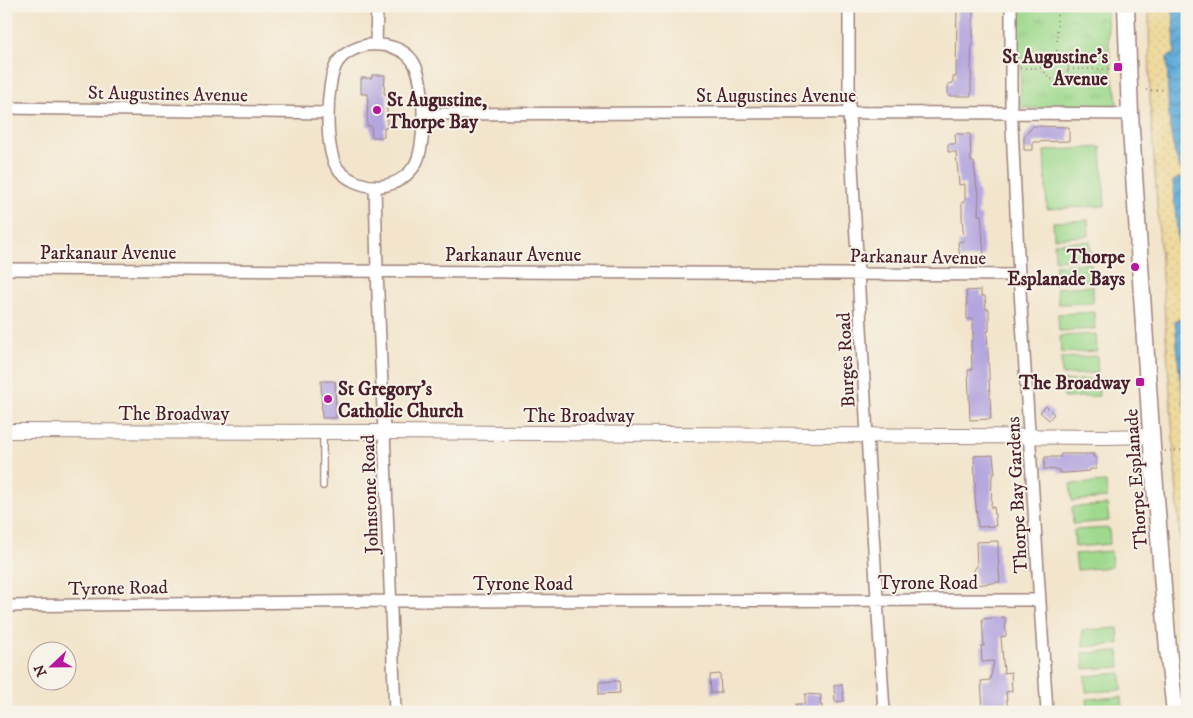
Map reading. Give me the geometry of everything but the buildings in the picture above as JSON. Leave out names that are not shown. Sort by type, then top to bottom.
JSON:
[{"type":"main road","name":"Thorpe Esplanade","points":[[1126,6],[1130,114],[1151,436],[1168,649],[1175,712]]},
{"type":"main road","name":"Thorpe Esplanade","points":[[1168,649],[1168,712]]},
{"type":"street","points":[[376,45],[377,6]]},
{"type":"street","name":"Burges Road","points":[[849,6],[849,112],[884,712]]},
{"type":"street","name":"Thorpe Bay Gardens","points":[[1011,6],[1012,112],[1019,275],[1047,712]]},
{"type":"street","points":[[376,45],[395,48],[404,53],[412,60],[419,74],[421,86],[422,137],[416,163],[402,179],[383,186],[364,185],[348,178],[337,168],[331,151],[328,113],[331,83],[336,64],[342,57],[358,47],[376,45]]},
{"type":"street","name":"St Augustines Avenue","points":[[6,108],[328,113]]},
{"type":"street","name":"St Augustines Avenue","points":[[423,114],[849,112],[1130,114]]},
{"type":"street","name":"Johnstone Road","points":[[375,186],[376,271],[395,712]]},
{"type":"street","name":"Parkanaur Avenue","points":[[6,269],[1019,275]]},
{"type":"street","name":"The Broadway","points":[[6,432],[1151,436]]},
{"type":"street","name":"Tyrone Road","points":[[6,606],[391,601],[1040,600]]},
{"type":"lane","points":[[323,432],[323,486]]},
{"type":"path","points":[[1056,57],[1057,6]]},
{"type":"path","points":[[1056,57],[1065,60],[1068,68],[1064,78],[1056,80],[1048,77],[1045,68],[1048,60],[1056,57]]},
{"type":"path","points":[[1024,68],[1045,68]]},
{"type":"path","points":[[1068,68],[1114,69]]},
{"type":"path","points":[[1146,90],[1162,90]]},
{"type":"path","points":[[1165,451],[1185,450]]},
{"type":"green space","points":[[1017,6],[1107,6],[1109,48],[1117,107],[1021,107],[1021,66],[1017,66]]},
{"type":"green space","points":[[1101,147],[1105,206],[1047,209],[1044,151]]},
{"type":"green space","points":[[1088,220],[1089,236],[1054,238],[1053,222]]},
{"type":"green space","points":[[1090,241],[1091,258],[1055,260],[1054,243]]},
{"type":"green space","points":[[1091,263],[1092,280],[1056,282],[1055,265]]},
{"type":"green space","points":[[1093,286],[1093,303],[1058,304],[1057,288]]},
{"type":"green space","points":[[1094,312],[1095,329],[1059,331],[1058,314]]},
{"type":"green space","points":[[1096,334],[1097,351],[1061,353],[1060,336]]},
{"type":"green space","points":[[1097,356],[1098,373],[1062,375],[1061,358]]},
{"type":"green space","points":[[1098,379],[1099,396],[1064,398],[1063,381]]},
{"type":"green space","points":[[1106,482],[1107,498],[1072,501],[1070,484]]},
{"type":"green space","points":[[1107,505],[1109,521],[1073,524],[1072,507]]},
{"type":"green space","points":[[1109,528],[1110,544],[1075,547],[1074,530]]},
{"type":"green space","points":[[1111,551],[1112,567],[1077,570],[1075,554]]},
{"type":"green space","points":[[1118,628],[1119,644],[1083,647],[1082,630]]},
{"type":"green space","points":[[1119,651],[1120,667],[1084,669],[1083,653]]},
{"type":"green space","points":[[1121,673],[1122,690],[1086,692],[1085,676]]},
{"type":"green space","points":[[1122,697],[1123,712],[1088,712],[1087,699]]},
{"type":"sand","points":[[1149,6],[1187,6],[1187,604],[1182,567],[1150,101]]},
{"type":"water","points":[[1173,6],[1187,6],[1187,317],[1182,293],[1173,181],[1184,176],[1174,148],[1168,103],[1167,57],[1175,54]]},
{"type":"water","points":[[1187,319],[1187,424],[1179,371],[1175,320]]},
{"type":"place","name":"St Augustine's Avenue","points":[[1118,67]]},
{"type":"place","name":"St Augustine, Thorpe Bay","points":[[377,110]]},
{"type":"place","name":"Thorpe Esplanade Bays","points":[[1135,267]]},
{"type":"place","name":"The Broadway","points":[[1140,382]]},
{"type":"place","name":"St Gregory's Catholic Church","points":[[328,399]]}]
